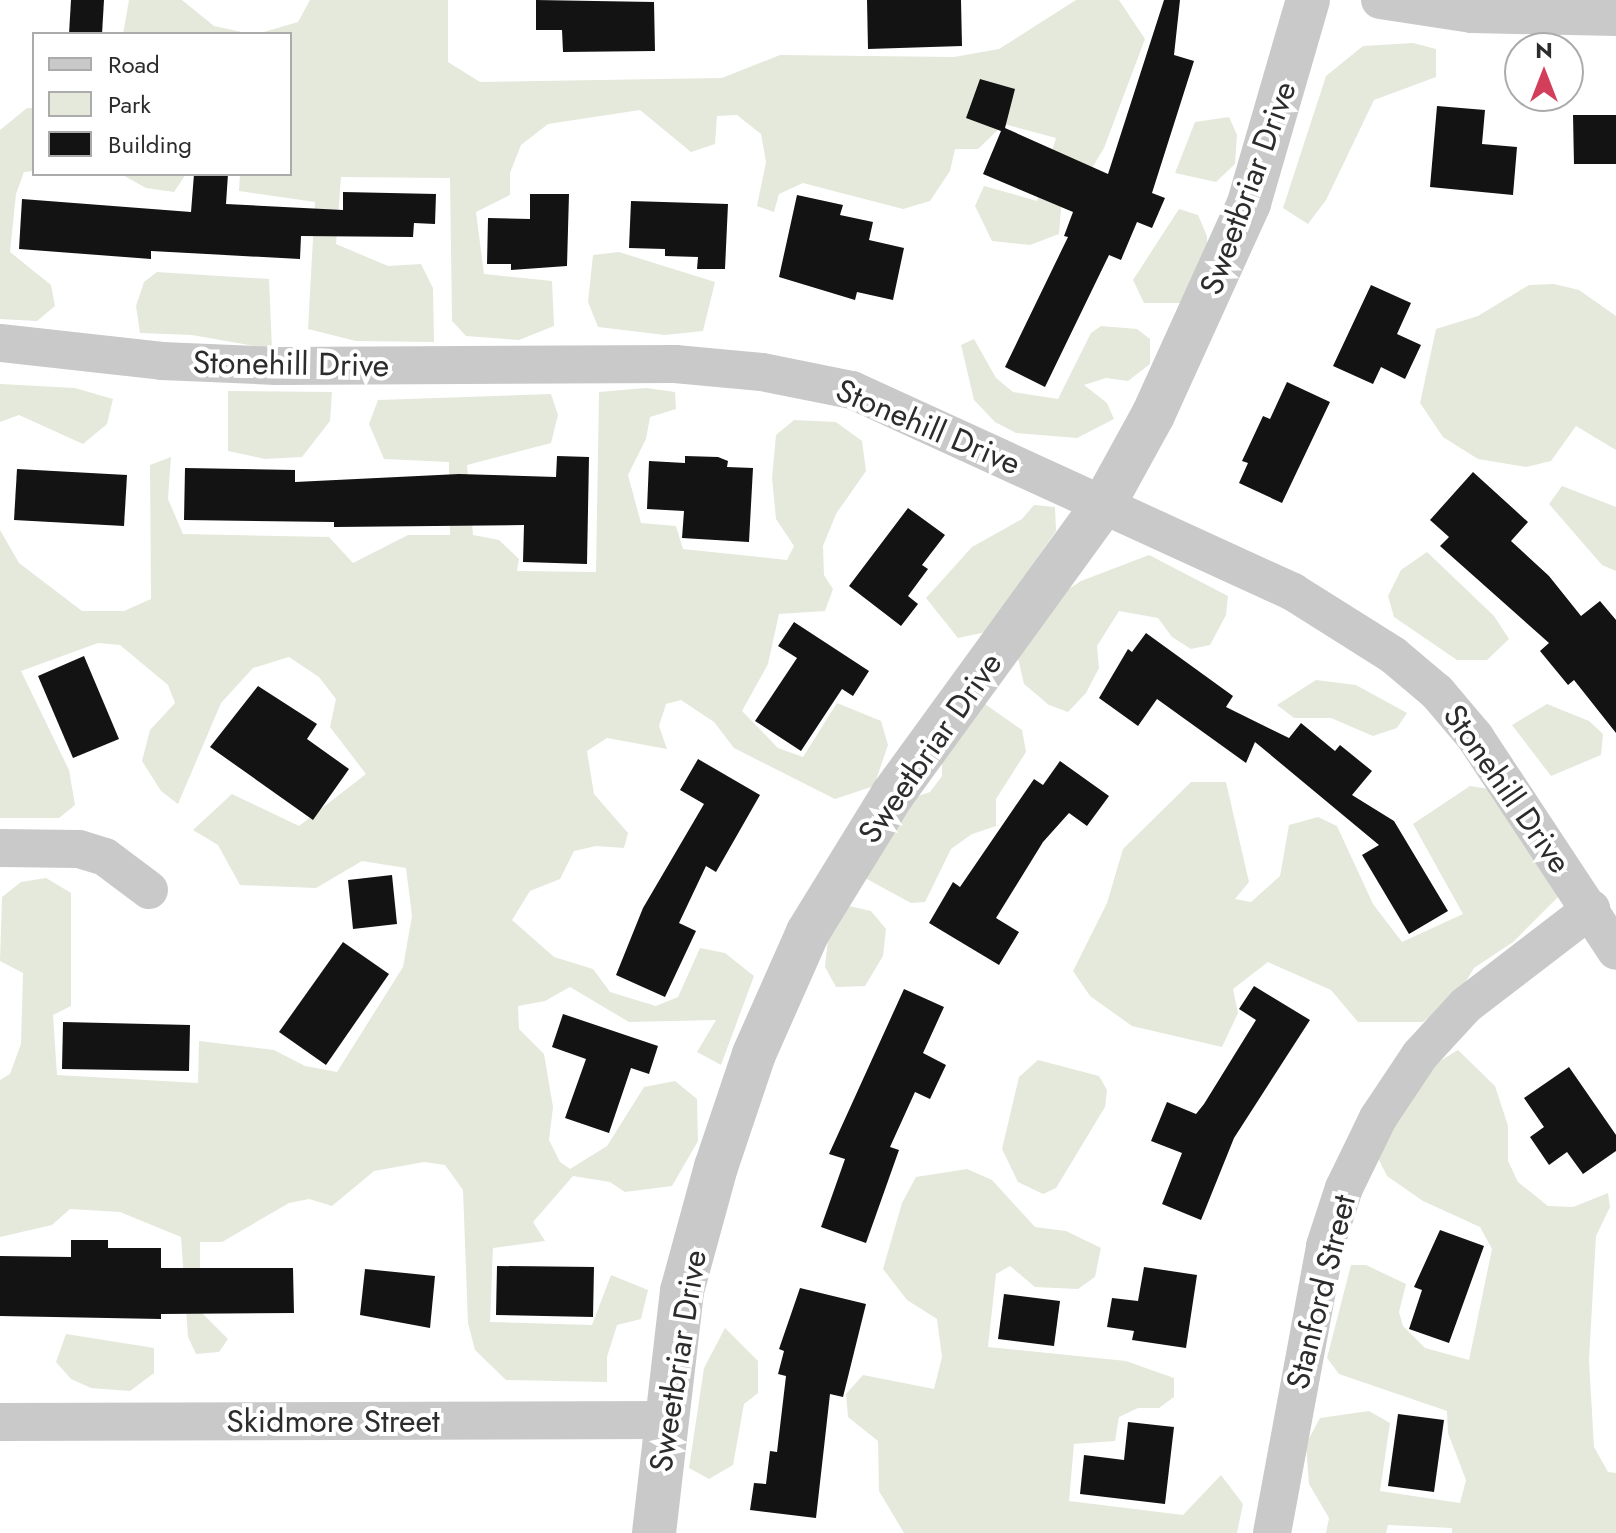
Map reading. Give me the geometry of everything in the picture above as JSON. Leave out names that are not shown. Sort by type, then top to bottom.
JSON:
[{"type":"street","name":"Sweetbriar Drive","points":[[654,1533],[682,1291],[716,1167],[754,1054],[808,932],[893,794],[1104,504],[1153,415],[1245,212],[1289,80],[1308,0]]},
{"type":"street","points":[[1380,0],[1472,14],[1616,17]]},
{"type":"street","name":"Stonehill Drive","points":[[0,343],[162,361],[276,366],[675,364],[762,372],[852,390],[1293,592],[1348,623],[1426,683],[1475,737],[1616,951]]},
{"type":"street","points":[[0,848],[79,849],[105,857],[149,890]]},
{"type":"street","name":"Stanford Street","points":[[1272,1533],[1325,1246],[1344,1188],[1378,1118],[1420,1055],[1466,1005],[1591,909]]},
{"type":"street","name":"Skidmore Street","points":[[0,1422],[665,1420]]},
{"type":"green space","points":[[129,0],[182,0],[214,26],[242,32],[123,32]]},
{"type":"green space","points":[[310,0],[448,0],[448,62],[480,82],[722,78],[780,55],[954,57],[999,49],[1076,0],[1119,0],[1145,39],[1104,148],[1092,168],[1063,185],[1059,234],[1030,245],[992,241],[975,206],[984,186],[1037,201],[1056,138],[1004,124],[978,149],[955,149],[950,171],[930,201],[903,209],[803,183],[779,194],[774,212],[757,206],[766,162],[761,134],[737,115],[717,116],[715,144],[691,152],[640,110],[548,124],[521,145],[510,173],[510,195],[476,212],[484,274],[552,281],[554,326],[519,340],[466,336],[452,321],[450,178],[341,177],[336,244],[388,266],[421,264],[433,288],[434,342],[356,341],[308,329],[315,202],[239,191],[240,176],[292,176],[292,32],[264,32],[298,22]]},
{"type":"green space","points":[[1413,43],[1436,49],[1436,77],[1374,100],[1326,200],[1308,224],[1283,208],[1326,76],[1363,46]]},
{"type":"green space","points":[[27,108],[32,108],[32,171],[24,172],[16,194],[10,252],[51,285],[55,306],[37,321],[0,319],[0,130]]},
{"type":"green space","points":[[1229,117],[1237,135],[1235,164],[1216,182],[1175,173],[1195,122]]},
{"type":"green space","points":[[125,176],[185,176],[174,192],[146,188]]},
{"type":"green space","points":[[1179,209],[1198,215],[1207,236],[1208,272],[1181,303],[1144,303],[1133,280]]},
{"type":"green space","points":[[619,252],[715,282],[703,331],[665,335],[598,327],[588,302],[593,255]]},
{"type":"green space","points":[[157,272],[269,279],[272,349],[192,335],[140,333],[136,306],[144,282]]},
{"type":"green space","points":[[1554,284],[1579,290],[1616,316],[1616,450],[1576,426],[1551,461],[1526,467],[1478,459],[1443,437],[1420,403],[1436,329],[1478,316],[1529,285]]},
{"type":"green space","points":[[1101,326],[1137,329],[1150,339],[1150,364],[1128,381],[1106,378],[1084,385],[1107,403],[1114,419],[1077,438],[1016,433],[995,422],[974,400],[961,345],[974,339],[996,378],[1013,392],[1058,399],[1091,333]]},
{"type":"green space","points":[[0,384],[75,388],[113,399],[107,424],[83,444],[19,415],[0,422]]},
{"type":"green space","points":[[646,388],[675,392],[676,409],[650,417],[646,439],[628,475],[641,523],[676,526],[683,549],[787,560],[794,546],[776,519],[772,478],[776,435],[794,420],[836,422],[862,441],[866,471],[836,514],[823,546],[824,575],[833,589],[825,611],[779,614],[768,664],[742,711],[778,748],[803,757],[837,703],[881,721],[888,745],[874,786],[835,799],[734,748],[714,722],[681,700],[666,704],[659,726],[667,749],[607,738],[587,751],[594,794],[628,833],[624,848],[596,846],[574,851],[560,879],[530,891],[512,920],[554,957],[593,969],[610,992],[656,1006],[678,997],[700,948],[725,953],[754,976],[721,1065],[697,1052],[716,1020],[629,1022],[570,987],[545,1001],[518,1006],[519,1029],[544,1054],[553,1107],[549,1140],[560,1162],[570,1169],[607,1146],[644,1087],[675,1081],[697,1099],[698,1141],[672,1186],[625,1192],[610,1182],[573,1176],[533,1222],[545,1241],[493,1248],[490,1322],[592,1325],[611,1275],[648,1290],[641,1319],[617,1325],[607,1357],[607,1382],[506,1380],[475,1350],[468,1323],[463,1190],[445,1165],[424,1162],[374,1171],[332,1206],[309,1199],[289,1203],[222,1242],[200,1242],[200,1311],[228,1339],[219,1352],[196,1354],[188,1337],[181,1237],[120,1212],[70,1209],[52,1225],[0,1237],[0,1080],[10,1074],[21,1044],[23,973],[0,961],[2,897],[21,882],[46,878],[71,893],[71,1006],[53,1015],[57,1075],[198,1083],[199,1041],[274,1050],[305,1066],[337,1072],[403,967],[412,916],[406,868],[362,861],[316,888],[240,885],[218,845],[193,830],[232,794],[299,826],[366,774],[330,727],[336,699],[319,677],[289,657],[253,668],[221,703],[178,804],[161,791],[142,761],[150,730],[175,703],[168,685],[120,645],[98,643],[21,671],[69,770],[75,805],[59,818],[0,818],[0,530],[19,563],[82,611],[124,611],[151,599],[150,465],[171,457],[168,499],[183,534],[329,537],[353,563],[408,535],[450,535],[449,462],[384,459],[369,424],[378,400],[551,394],[558,415],[551,443],[467,465],[473,535],[499,540],[519,559],[517,571],[596,572],[599,392]]},
{"type":"green space","points":[[228,391],[332,392],[330,421],[302,457],[265,459],[228,451]]},
{"type":"green space","points":[[1562,486],[1616,507],[1616,571],[1602,565],[1549,504]]},
{"type":"green space","points":[[1034,505],[1055,507],[1056,531],[986,632],[958,638],[926,598],[972,547],[1022,519]]},
{"type":"green space","points":[[1427,552],[1494,616],[1509,639],[1487,660],[1457,660],[1394,617],[1388,596],[1401,570]]},
{"type":"green space","points":[[1149,555],[1228,596],[1226,615],[1210,645],[1191,649],[1172,637],[1158,618],[1119,611],[1097,646],[1099,668],[1086,693],[1068,712],[1049,705],[1024,684],[1017,654],[1049,602],[1081,581]]},
{"type":"green space","points":[[1316,680],[1356,685],[1407,713],[1397,728],[1373,736],[1331,718],[1294,718],[1277,705]]},
{"type":"green space","points":[[975,697],[1022,730],[1026,752],[996,799],[996,826],[972,834],[951,849],[925,902],[911,903],[865,878],[915,797],[930,792],[942,776],[942,757]]},
{"type":"green space","points":[[1547,704],[1589,721],[1603,734],[1601,755],[1551,776],[1512,725]]},
{"type":"green space","points":[[1191,782],[1226,782],[1249,882],[1235,899],[1251,902],[1280,876],[1289,825],[1318,817],[1337,826],[1373,904],[1402,942],[1463,914],[1413,824],[1470,786],[1502,791],[1560,895],[1513,942],[1474,968],[1455,999],[1423,1022],[1358,1022],[1331,990],[1268,962],[1233,989],[1238,1013],[1222,1047],[1132,1026],[1090,996],[1073,971],[1107,903],[1123,849]]},
{"type":"green space","points":[[849,906],[871,911],[886,929],[883,956],[865,986],[836,987],[825,967],[829,929]]},
{"type":"green space","points":[[1458,1050],[1495,1086],[1508,1126],[1508,1161],[1518,1182],[1548,1206],[1573,1207],[1608,1193],[1610,1207],[1596,1236],[1589,1360],[1594,1447],[1608,1472],[1616,1473],[1616,1533],[1452,1533],[1452,1528],[1388,1525],[1386,1533],[1326,1533],[1329,1518],[1309,1484],[1306,1444],[1320,1418],[1369,1411],[1390,1423],[1380,1491],[1460,1503],[1466,1480],[1448,1433],[1447,1411],[1339,1374],[1327,1358],[1351,1265],[1366,1265],[1406,1284],[1399,1312],[1403,1326],[1425,1348],[1469,1360],[1492,1249],[1480,1227],[1423,1201],[1387,1176],[1372,1146],[1432,1066]]},
{"type":"green space","points":[[1038,1060],[1099,1076],[1107,1090],[1105,1107],[1056,1188],[1043,1194],[1018,1182],[1002,1149],[1019,1077]]},
{"type":"green space","points":[[967,1169],[992,1180],[1035,1227],[1066,1231],[1101,1248],[1095,1277],[1078,1289],[1035,1287],[1010,1266],[996,1274],[988,1347],[1126,1361],[1174,1378],[1174,1397],[1159,1408],[1138,1408],[1119,1417],[1115,1441],[1074,1444],[1069,1501],[1183,1515],[1221,1475],[1243,1504],[1237,1533],[904,1533],[879,1491],[878,1441],[848,1417],[846,1394],[863,1375],[934,1389],[942,1357],[937,1319],[907,1300],[883,1269],[902,1203],[916,1177]]},
{"type":"green space","points":[[725,1328],[758,1361],[758,1393],[744,1404],[733,1465],[709,1479],[689,1468],[704,1368]]},
{"type":"green space","points":[[66,1334],[154,1348],[154,1373],[130,1391],[91,1388],[71,1379],[56,1362]]},
{"type":"building","points":[[71,0],[104,0],[102,32],[69,32]]},
{"type":"building","points":[[536,0],[654,2],[655,51],[563,52],[562,30],[536,30]]},
{"type":"building","points":[[867,0],[961,0],[962,46],[868,49]]},
{"type":"building","points":[[1164,0],[1180,0],[1174,55],[1194,61],[1152,193],[1165,198],[1152,228],[1137,222],[1121,260],[1109,255],[1045,387],[1005,367],[1068,237],[1064,236],[1073,212],[983,174],[1001,131],[966,118],[980,79],[1015,89],[1005,128],[1108,174]]},
{"type":"building","points":[[1437,106],[1485,110],[1482,144],[1517,147],[1513,195],[1430,187]]},
{"type":"building","points":[[1573,115],[1616,115],[1616,164],[1574,164]]},
{"type":"building","points":[[194,176],[228,176],[226,204],[343,210],[343,192],[436,194],[435,224],[414,223],[413,237],[301,236],[300,259],[151,251],[151,259],[19,249],[22,199],[191,212]]},
{"type":"building","points":[[530,194],[569,194],[567,266],[511,270],[511,264],[487,264],[488,218],[530,219]]},
{"type":"building","points":[[797,195],[843,205],[840,215],[873,222],[869,240],[904,248],[893,300],[857,292],[855,300],[779,277]]},
{"type":"building","points":[[631,201],[728,204],[725,269],[697,269],[698,257],[665,256],[665,249],[629,248]]},
{"type":"building","points":[[1371,285],[1411,303],[1397,334],[1421,345],[1405,379],[1381,367],[1373,384],[1333,366]]},
{"type":"building","points":[[1287,382],[1330,402],[1282,503],[1239,483],[1248,463],[1242,461],[1263,416],[1270,419]]},
{"type":"building","points":[[557,456],[589,457],[587,564],[523,562],[524,525],[334,527],[334,522],[184,520],[185,468],[295,470],[295,482],[459,474],[556,477]]},
{"type":"building","points":[[685,456],[718,457],[728,461],[727,467],[753,468],[749,542],[682,538],[684,511],[647,509],[649,461],[685,463]]},
{"type":"building","points":[[17,469],[127,475],[124,526],[14,520]]},
{"type":"building","points":[[1473,472],[1528,522],[1511,541],[1549,576],[1581,616],[1600,601],[1616,620],[1616,733],[1574,680],[1568,685],[1540,651],[1549,643],[1440,546],[1449,537],[1430,520]]},
{"type":"building","points":[[908,508],[945,535],[922,565],[928,569],[908,596],[918,604],[901,626],[849,586]]},
{"type":"building","points":[[794,622],[869,671],[853,696],[842,689],[801,751],[755,721],[797,658],[778,646]]},
{"type":"building","points":[[1146,633],[1233,696],[1226,707],[1289,738],[1301,723],[1335,751],[1340,745],[1372,771],[1352,795],[1394,821],[1448,911],[1409,934],[1362,855],[1379,845],[1255,742],[1246,763],[1157,699],[1138,726],[1099,698],[1128,649],[1132,652]]},
{"type":"building","points":[[84,656],[119,739],[73,758],[38,676]]},
{"type":"building","points":[[258,686],[317,724],[307,739],[349,769],[313,820],[210,747]]},
{"type":"building","points":[[698,759],[760,795],[716,872],[706,866],[679,923],[696,931],[665,997],[616,975],[643,908],[704,804],[680,790]]},
{"type":"building","points":[[1060,761],[1109,796],[1087,826],[1069,813],[1043,842],[996,918],[1019,932],[999,965],[929,923],[953,882],[960,887],[1034,779],[1043,785]]},
{"type":"building","points":[[392,875],[397,924],[353,929],[348,880]]},
{"type":"building","points":[[343,942],[389,974],[326,1065],[279,1032]]},
{"type":"building","points":[[1254,986],[1310,1020],[1234,1138],[1201,1220],[1162,1204],[1182,1153],[1151,1141],[1167,1102],[1196,1114],[1204,1104],[1256,1020],[1239,1009]]},
{"type":"building","points":[[904,989],[944,1007],[923,1053],[946,1065],[930,1099],[915,1092],[890,1147],[899,1150],[866,1243],[821,1227],[845,1159],[829,1154]]},
{"type":"building","points":[[563,1014],[658,1046],[649,1074],[631,1068],[609,1133],[565,1118],[586,1059],[552,1047]]},
{"type":"building","points":[[63,1022],[190,1025],[189,1071],[62,1069]]},
{"type":"building","points":[[1569,1067],[1616,1135],[1616,1151],[1583,1174],[1567,1152],[1549,1165],[1530,1137],[1544,1127],[1524,1098]]},
{"type":"building","points":[[1440,1230],[1484,1246],[1449,1343],[1409,1329],[1422,1290],[1414,1287]]},
{"type":"building","points":[[71,1240],[108,1240],[108,1248],[161,1248],[161,1268],[293,1268],[294,1313],[161,1314],[161,1319],[0,1316],[0,1256],[71,1257]]},
{"type":"building","points":[[497,1266],[594,1267],[593,1317],[496,1315]]},
{"type":"building","points":[[1144,1267],[1197,1275],[1186,1348],[1132,1340],[1134,1331],[1107,1327],[1112,1298],[1138,1301]]},
{"type":"building","points":[[365,1269],[435,1276],[430,1328],[360,1315]]},
{"type":"building","points":[[800,1288],[866,1304],[843,1397],[830,1394],[816,1518],[750,1510],[754,1483],[766,1484],[770,1451],[777,1452],[786,1376],[778,1374],[784,1351],[779,1349]]},
{"type":"building","points":[[1004,1294],[1060,1301],[1054,1346],[998,1339]]},
{"type":"building","points":[[1398,1414],[1444,1420],[1434,1492],[1388,1486]]},
{"type":"building","points":[[1128,1422],[1174,1427],[1165,1504],[1080,1494],[1084,1455],[1124,1460]]}]
